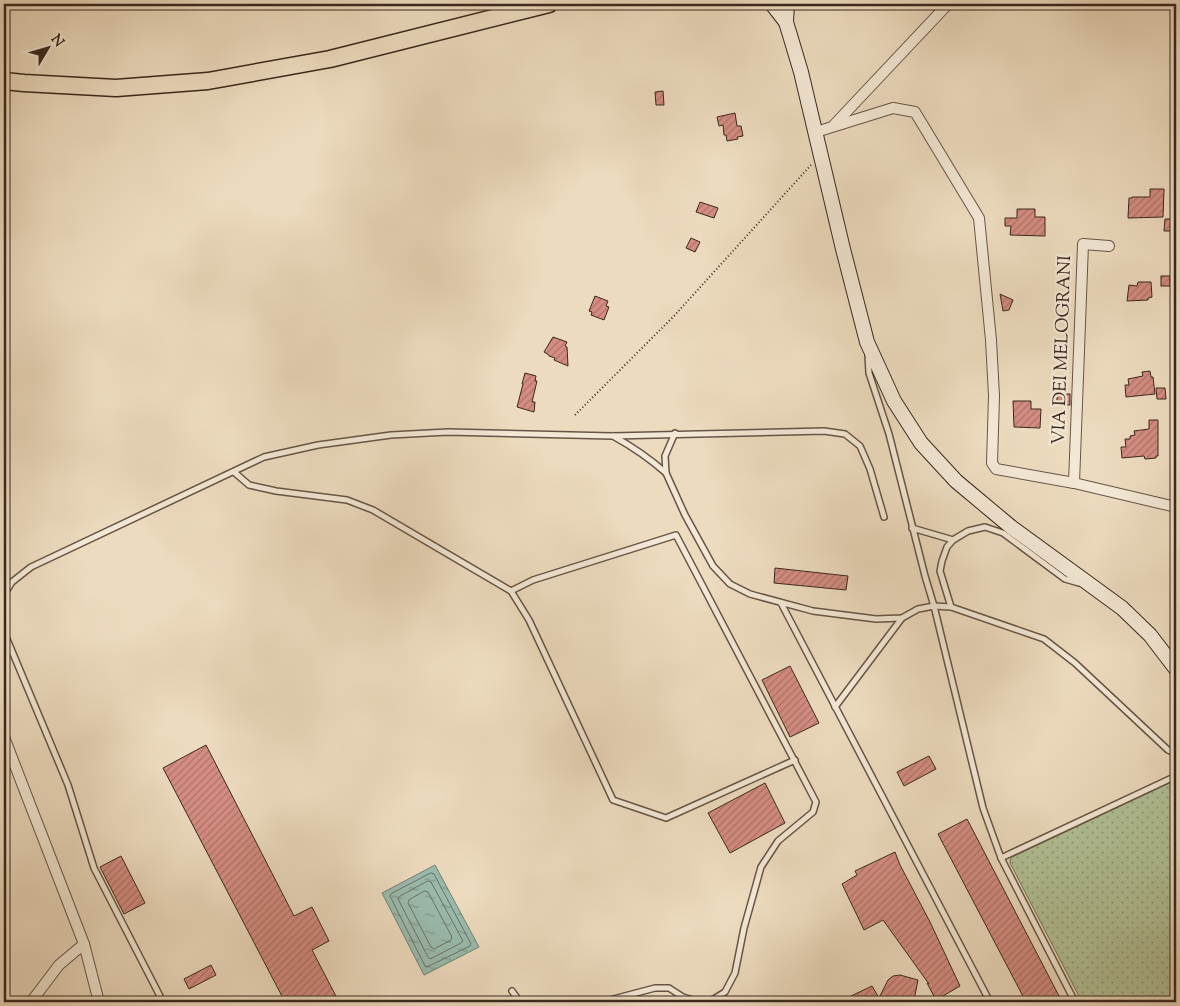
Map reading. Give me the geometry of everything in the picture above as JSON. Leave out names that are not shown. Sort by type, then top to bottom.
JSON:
[{"type":"main road","points":[[4,81],[116,88],[208,81],[330,59],[549,4]]},
{"type":"main road","points":[[772,4],[786,22]]},
{"type":"main road","points":[[787,4],[786,22],[801,72],[867,342],[894,401],[921,443],[956,481],[1012,527],[1122,608],[1150,635],[1176,669]]},
{"type":"street","points":[[833,127],[948,4]]},
{"type":"street","points":[[816,132],[893,108],[915,112],[979,218],[992,340],[994,396],[992,462],[996,469],[1074,483],[1176,508]]},
{"type":"street","name":"VIA DEI MELOGRANI","points":[[1074,483],[1084,244],[1109,246]]},
{"type":"street","points":[[4,737],[84,944],[98,1002]]},
{"type":"street","points":[[31,1002],[59,965],[84,944]]},
{"type":"lane","points":[[867,342],[869,373],[889,434],[912,528],[934,606],[983,808],[1001,858],[1075,1002]]},
{"type":"lane","points":[[4,595],[12,582],[31,566],[264,457],[318,445],[391,435],[448,432],[612,436],[675,433],[824,431],[845,434],[860,446],[870,469],[884,517]]},
{"type":"lane","points":[[675,433],[665,456],[666,473],[685,516],[713,566],[730,584],[750,594],[813,611],[876,620],[902,618]]},
{"type":"lane","points":[[612,436],[653,461],[666,473]]},
{"type":"lane","points":[[234,472],[249,485],[276,491],[347,500],[373,510],[511,591],[529,620],[613,800],[666,818],[795,760]]},
{"type":"lane","points":[[951,607],[940,571],[947,547],[968,531],[985,527],[1003,533],[1065,579],[1092,586]]},
{"type":"lane","points":[[912,528],[954,540]]},
{"type":"lane","points":[[511,591],[533,580],[676,535],[816,802],[813,812],[778,841],[760,867],[744,928],[735,973],[725,992],[708,1002]]},
{"type":"lane","points":[[781,603],[990,1002]]},
{"type":"lane","points":[[835,707],[902,618],[918,609],[934,606],[951,607],[1044,639],[1076,663],[1168,750],[1176,754]]},
{"type":"lane","points":[[4,632],[68,785],[94,868],[163,1002]]},
{"type":"lane","points":[[1001,858],[1176,776]]},
{"type":"lane","points":[[602,1002],[655,988],[669,988],[683,997],[699,1002]]},
{"type":"lane","points":[[512,991],[520,1002]]},
{"type":"path","points":[[575,415],[674,316],[821,154]]},
{"type":"shaded area","points":[[1176,780],[1176,1002],[1082,1002],[1010,860],[1012,857]]},
{"type":"water","points":[[435,865],[479,947],[424,975],[382,893]]},
{"type":"building","points":[[663,91],[664,105],[656,105],[655,92]]},
{"type":"building","points":[[735,113],[737,126],[741,126],[743,136],[727,141],[723,125],[719,126],[717,117]]},
{"type":"building","points":[[1150,189],[1164,189],[1163,217],[1128,218],[1129,198],[1150,197]]},
{"type":"building","points":[[700,202],[718,208],[714,218],[696,212]]},
{"type":"building","points":[[1017,209],[1035,209],[1035,217],[1045,217],[1045,236],[1010,235],[1011,226],[1005,226],[1005,218],[1017,218]]},
{"type":"building","points":[[1165,219],[1176,219],[1176,231],[1164,231]]},
{"type":"building","points":[[691,238],[700,242],[695,252],[686,248]]},
{"type":"building","points":[[1161,276],[1170,276],[1170,286],[1161,286]]},
{"type":"building","points":[[1138,282],[1151,282],[1152,297],[1148,298],[1148,300],[1127,301],[1129,285],[1137,286]]},
{"type":"building","points":[[1000,294],[1013,300],[1009,310],[1003,311]]},
{"type":"building","points":[[595,296],[608,301],[606,306],[609,307],[604,320],[591,315],[592,312],[589,311]]},
{"type":"building","points":[[553,337],[567,342],[565,346],[567,347],[568,366],[554,360],[555,358],[544,352]]},
{"type":"building","points":[[1150,371],[1151,377],[1153,377],[1155,394],[1126,397],[1125,385],[1129,385],[1128,379],[1143,376],[1142,372]]},
{"type":"building","points":[[525,373],[536,376],[535,381],[537,381],[532,402],[535,402],[534,412],[517,407]]},
{"type":"building","points":[[1156,388],[1165,388],[1166,399],[1157,399]]},
{"type":"building","points":[[1057,394],[1070,394],[1070,405],[1057,405]]},
{"type":"building","points":[[1013,401],[1031,401],[1031,409],[1041,409],[1040,428],[1014,427]]},
{"type":"building","points":[[1149,420],[1158,420],[1158,456],[1145,459],[1144,456],[1122,458],[1121,447],[1126,447],[1125,439],[1130,439],[1130,436],[1135,435],[1134,431],[1149,429]]},
{"type":"building","points":[[775,568],[848,576],[846,590],[774,583]]},
{"type":"building","points":[[790,666],[819,723],[790,737],[762,680]]},
{"type":"building","points":[[206,745],[294,916],[312,907],[329,941],[312,950],[339,1002],[285,1002],[163,768]]},
{"type":"building","points":[[929,756],[936,769],[904,786],[897,772]]},
{"type":"building","points":[[765,783],[785,823],[730,853],[708,813]]},
{"type":"building","points":[[967,819],[1059,996],[1046,1002],[1026,1002],[938,834]]},
{"type":"building","points":[[895,852],[960,986],[936,1000],[927,983],[929,984],[883,920],[864,930],[842,884],[857,875],[855,871]]},
{"type":"building","points":[[121,856],[145,903],[124,914],[100,867]]},
{"type":"building","points":[[211,965],[216,975],[189,989],[184,979]]},
{"type":"building","points":[[900,975],[918,980],[912,1002],[854,1002],[851,996],[872,986],[879,998],[888,980],[893,976]]}]
